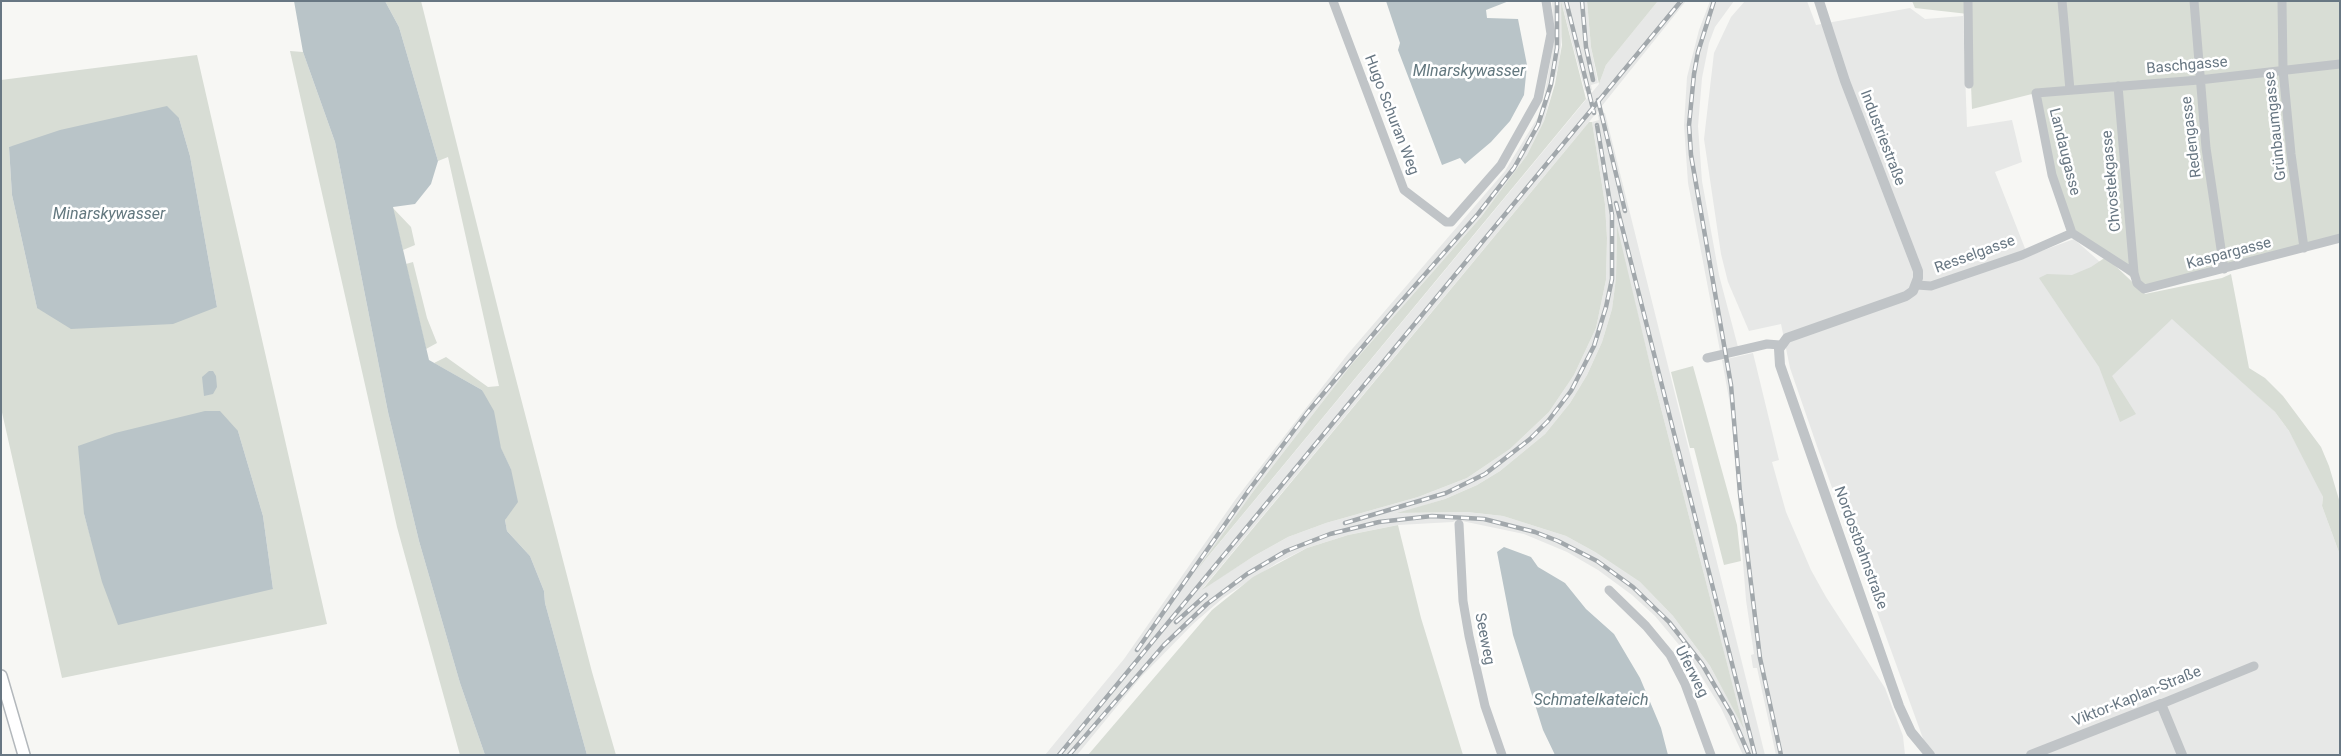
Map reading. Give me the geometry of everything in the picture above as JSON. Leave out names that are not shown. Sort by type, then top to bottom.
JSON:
[{"type":"main road","points":[[1,676],[24,755]]},
{"type":"street","name":"Hugo Schuran Weg","points":[[1333,1],[1404,190],[1446,222],[1452,222],[1501,165],[1538,99],[1551,34],[1546,1]]},
{"type":"street","name":"Industriestraße","points":[[1819,1],[1866,140],[1918,271],[1917,285]]},
{"type":"street","points":[[1968,1],[1969,84]]},
{"type":"street","points":[[2062,1],[2070,90]]},
{"type":"street","name":"Redengasse","points":[[2194,1],[2206,148],[2224,269]]},
{"type":"street","name":"Grünbaumgasse","points":[[2282,1],[2283,70],[2291,154],[2304,248]]},
{"type":"street","name":"Baschgasse","points":[[2036,93],[2199,80],[2340,64]]},
{"type":"street","name":"Chvostekgasse","points":[[2118,86],[2134,273]]},
{"type":"street","name":"Landaugasse","points":[[2036,93],[2052,175],[2072,233]]},
{"type":"street","name":"Resselgasse","points":[[1780,345],[1787,338],[1795,334],[1906,296],[1917,285],[1931,286],[2022,255],[2072,233]]},
{"type":"street","points":[[2072,233],[2134,273]]},
{"type":"street","name":"Kaspargasse","points":[[2134,273],[2137,283],[2147,290],[2340,238]]},
{"type":"street","points":[[1707,358],[1767,344],[1780,345]]},
{"type":"street","name":"Nordostbahnstraße","points":[[1780,345],[1780,365],[1900,706],[1911,732],[1930,755]]},
{"type":"street","name":"Seeweg","points":[[1459,524],[1462,593],[1469,636],[1481,692],[1502,755]]},
{"type":"street","name":"Uferweg","points":[[1609,590],[1646,626],[1670,655],[1686,684],[1712,755]]},
{"type":"street","name":"Viktor-Kaplan-Straße","points":[[2032,755],[2254,666]]},
{"type":"street","points":[[2161,704],[2182,755]]},
{"type":"shaded area","points":[[385,1],[421,1],[504,333],[592,672],[616,755],[587,755],[545,603],[544,591],[530,556],[507,531],[505,520],[511,469],[501,449],[482,390],[434,363],[446,357],[488,387],[499,386],[448,157],[438,161],[399,27]]},
{"type":"shaded area","points":[[1552,1],[1561,1],[1563,27],[1559,63],[1544,121],[1527,155],[1481,217],[1351,365],[1255,489],[1202,564],[1599,84],[1606,65],[1658,1],[1686,1],[1589,122],[1203,588],[1288,537],[1326,523],[1418,497],[1467,478],[1510,449],[1549,412],[1574,375],[1596,328],[1606,280],[1607,238],[1605,204],[1592,122],[1599,120],[1598,115],[1605,113],[1765,755],[1743,755],[1721,708],[1690,658],[1655,616],[1632,595],[1598,570],[1567,552],[1524,534],[1457,520],[1453,522],[1398,525],[1348,535],[1307,548],[1277,563],[1223,598],[1193,624],[1141,677],[1077,755],[1045,755],[1124,659],[1235,500],[1347,355],[1505,171],[1538,117],[1545,93],[1554,39]],"holes":[[[1617,230],[1743,726],[1710,666],[1673,616],[1640,582],[1595,552],[1566,536],[1503,516],[1467,512],[1400,513],[1445,499],[1477,485],[1500,471],[1545,434],[1570,403],[1587,375],[1602,342],[1612,309],[1616,279]]]},
{"type":"shaded area","points":[[1561,1],[1587,1],[1591,47],[1598,83],[1591,85],[1592,90],[1585,91]]},
{"type":"shaded area","points":[[1561,1],[1586,99],[1196,571],[1255,489],[1351,365],[1481,217],[1527,155],[1544,121],[1555,84],[1562,45]]},
{"type":"shaded area","points":[[1587,1],[1658,1],[1606,65],[1599,84],[1591,47]]},
{"type":"shaded area","points":[[1710,1],[1734,1],[1715,27],[1709,43],[1702,78],[1698,126],[1702,181],[1719,275],[1738,347],[1720,351],[1688,183],[1684,125],[1687,77],[1699,30]]},
{"type":"shaded area","points":[[1745,1],[1807,1],[1816,25],[1910,8],[1925,19],[1963,16],[1967,127],[2012,120],[2022,162],[1995,172],[2028,256],[2074,239],[2168,322],[2174,317],[2275,412],[2289,431],[2313,474],[2323,497],[2322,506],[2340,555],[2340,755],[1929,755],[1790,368],[1781,324],[1749,331],[1728,282],[1721,254],[1704,139],[1714,53],[1731,17]]},
{"type":"shaded area","points":[[1912,1],[2340,1],[2340,238],[2147,290],[2077,234],[2056,188],[2036,93],[1972,109],[1968,14],[1915,8]]},
{"type":"shaded area","points":[[290,51],[303,52],[335,142],[388,412],[419,541],[460,683],[485,755],[460,755],[397,527]]},
{"type":"shaded area","points":[[197,55],[327,624],[62,678],[1,408],[1,80]],"holes":[[[179,118],[190,156],[217,307],[37,308],[12,195],[9,147]],[[238,431],[263,516],[273,589],[91,539],[84,514]]]},
{"type":"shaded area","points":[[1589,122],[1592,122],[1605,204],[1607,238],[1606,280],[1596,328],[1574,375],[1549,412],[1510,449],[1467,478],[1418,497],[1326,523],[1288,537],[1254,556],[1202,590]]},
{"type":"shaded area","points":[[392,207],[411,227],[415,245],[403,250]]},
{"type":"shaded area","points":[[1617,226],[1655,385],[1744,729],[1710,666],[1673,616],[1640,582],[1595,552],[1566,536],[1503,516],[1467,512],[1397,513],[1445,499],[1477,485],[1500,471],[1545,434],[1570,403],[1587,375],[1602,342],[1612,309],[1616,278]]},
{"type":"shaded area","points":[[2106,257],[2145,294],[2222,278],[2231,274],[2249,368],[2265,378],[2283,396],[2321,447],[2329,466],[2340,503],[2340,555],[2322,506],[2323,497],[2289,431],[2275,412],[2172,319],[2112,376],[2136,414],[2120,422],[2099,367],[2039,278],[2047,274],[2072,275],[2091,267]]},
{"type":"shaded area","points":[[413,262],[427,318],[437,343],[426,349],[406,264]]},
{"type":"shaded area","points":[[1753,353],[1779,460],[1772,462],[1786,512],[1811,570],[1826,597],[1885,688],[1903,736],[1905,755],[1776,755],[1757,668],[1753,668],[1751,655],[1754,654],[1746,600],[1731,410],[1722,360]]},
{"type":"shaded area","points":[[1693,366],[1737,525],[1741,561],[1724,565],[1694,448],[1690,448],[1671,372]]},
{"type":"shaded area","points":[[1398,525],[1421,618],[1463,755],[1088,755],[1212,610],[1253,577],[1307,548],[1348,535]]},
{"type":"water","points":[[294,1],[385,1],[399,27],[438,161],[431,184],[415,204],[393,207],[429,360],[482,390],[494,411],[501,448],[511,469],[518,502],[505,520],[507,531],[530,556],[544,591],[545,603],[587,755],[485,755],[460,683],[419,541],[388,412],[335,142],[303,52]]},
{"type":"water","name":"Mlnarskywasser","points":[[1386,1],[1509,1],[1486,10],[1487,18],[1518,19],[1527,65],[1524,95],[1510,121],[1491,142],[1465,164],[1460,158],[1442,165],[1398,50],[1400,43]]},
{"type":"water","name":"Minarskywasser","points":[[167,106],[179,118],[190,156],[217,307],[173,324],[71,329],[37,308],[12,195],[9,147],[60,130]]},
{"type":"water","points":[[209,371],[213,371],[216,376],[217,387],[213,394],[204,396],[202,377]]},
{"type":"water","points":[[205,411],[220,411],[238,431],[263,516],[273,589],[118,625],[102,582],[84,514],[78,446],[115,433]]},
{"type":"water","name":"Schmatelkateich","points":[[1504,547],[1531,557],[1538,567],[1565,583],[1586,609],[1614,634],[1640,678],[1661,728],[1668,755],[1555,755],[1543,730],[1513,635],[1497,552]]},
{"type":"railway","points":[[1137,650],[1249,490],[1307,413],[1478,214],[1514,168],[1538,125],[1551,84],[1557,48],[1557,1]]},
{"type":"railway","points":[[1566,1],[1594,113]]},
{"type":"railway","points":[[1582,1],[1586,47],[1593,80]]},
{"type":"railway","points":[[1059,755],[1681,1]]},
{"type":"railway","points":[[1714,1],[1698,52],[1694,74],[1689,125],[1691,155],[1731,385],[1740,493],[1760,658],[1781,755]]},
{"type":"railway","points":[[1598,100],[1625,211]]},
{"type":"railway","points":[[1345,523],[1446,493],[1485,474],[1530,439],[1548,421],[1571,391],[1594,346],[1612,279],[1612,215],[1597,125]]},
{"type":"railway","points":[[1616,203],[1755,755]]},
{"type":"railway","points":[[1069,755],[1164,645],[1207,604],[1247,574],[1286,551],[1330,534],[1379,522],[1432,516],[1484,519],[1535,532],[1558,541],[1597,561],[1633,587],[1669,622],[1702,664],[1732,715],[1749,755]]},
{"type":"railway","points":[[1176,622],[1206,595]]}]
